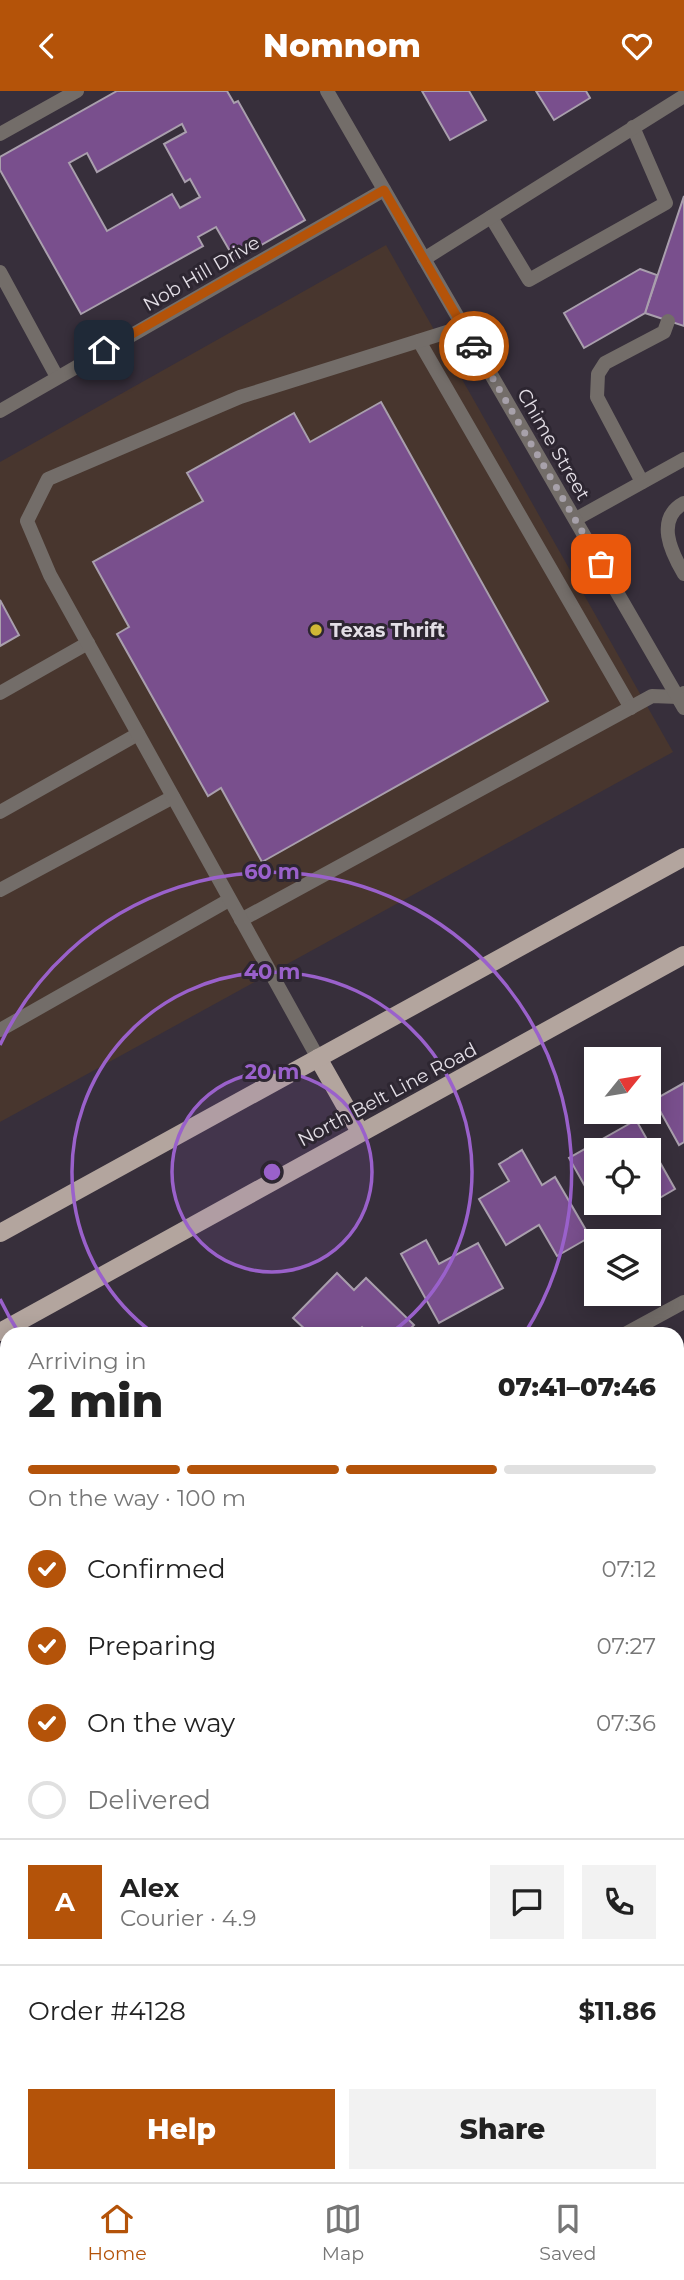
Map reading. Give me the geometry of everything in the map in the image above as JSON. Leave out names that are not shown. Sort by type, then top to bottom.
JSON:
[{"type":"main road","points":[[0,1233],[684,857]]},
{"type":"main road","name":"North Belt Line Road","points":[[9,1327],[684,955]]},
{"type":"main road","points":[[317,1058],[360,1132]]},
{"type":"street","points":[[0,134],[77,91]]},
{"type":"street","name":"Chime Street","points":[[327,91],[682,699]]},
{"type":"street","points":[[424,259],[684,96]]},
{"type":"street","points":[[491,217],[529,280],[666,203],[633,127]]},
{"type":"street","name":"Nob Hill Drive","points":[[0,411],[384,190]]},
{"type":"street","points":[[0,272],[57,377]]},
{"type":"street","points":[[642,482],[597,397],[598,374],[606,363],[664,332],[668,321]]},
{"type":"street","points":[[317,1058],[50,575],[27,521],[48,479],[240,397],[463,327]]},
{"type":"street","points":[[419,341],[631,708]]},
{"type":"street","points":[[576,519],[684,459]]},
{"type":"street","points":[[684,503],[676,508],[669,519],[668,533],[669,545],[684,574]]},
{"type":"street","points":[[0,693],[88,643]]},
{"type":"street","points":[[241,920],[652,696],[682,699]]},
{"type":"street","points":[[0,812],[138,734]]},
{"type":"street","points":[[0,890],[173,797]]},
{"type":"street","points":[[0,1030],[229,900]]},
{"type":"street","points":[[638,1327],[684,1302]]},
{"type":"shaded area","points":[[386,245],[673,752],[0,1122],[0,462]]},
{"type":"building","points":[[117,91],[227,91],[234,103],[238,101],[305,220],[235,260],[216,227],[198,237],[203,246],[81,314],[0,170],[0,157]],"holes":[[[182,124],[186,132],[164,144],[185,182],[190,179],[200,197],[180,208],[172,194],[107,231],[69,163],[87,153],[97,172]]]},
{"type":"building","points":[[422,91],[469,91],[486,120],[450,140]]},
{"type":"building","points":[[536,91],[586,91],[590,98],[554,120]]},
{"type":"building","points":[[684,196],[684,326],[645,313]]},
{"type":"building","points":[[640,269],[657,275],[645,313],[584,348],[564,313]]},
{"type":"building","name":"Texas Thrift","points":[[381,402],[548,701],[262,862],[221,788],[208,796],[117,634],[129,627],[93,562],[203,501],[187,473],[294,413],[310,442]]},
{"type":"building","points":[[0,600],[19,635],[0,646]]},
{"type":"building","points":[[684,1083],[684,1142],[679,1145],[662,1114],[662,1095]]},
{"type":"building","points":[[629,1124],[638,1124],[646,1138],[604,1138]]},
{"type":"building","points":[[584,1149],[584,1184],[569,1158]]},
{"type":"building","points":[[522,1150],[542,1185],[555,1177],[585,1229],[584,1240],[557,1256],[539,1225],[506,1245],[479,1199],[509,1181],[499,1164]]},
{"type":"building","points":[[661,1164],[675,1189],[661,1197]]},
{"type":"building","points":[[426,1240],[439,1264],[478,1243],[503,1288],[439,1323],[401,1254]]},
{"type":"building","points":[[337,1273],[354,1290],[366,1278],[414,1325],[303,1327],[293,1318]]},
{"type":"way so far","points":[[474,346],[601,564]]},
{"type":"place","name":"Texas Thrift","points":[[316,630]]},
{"type":"route","points":[[104,350],[384,190],[474,346]]}]
